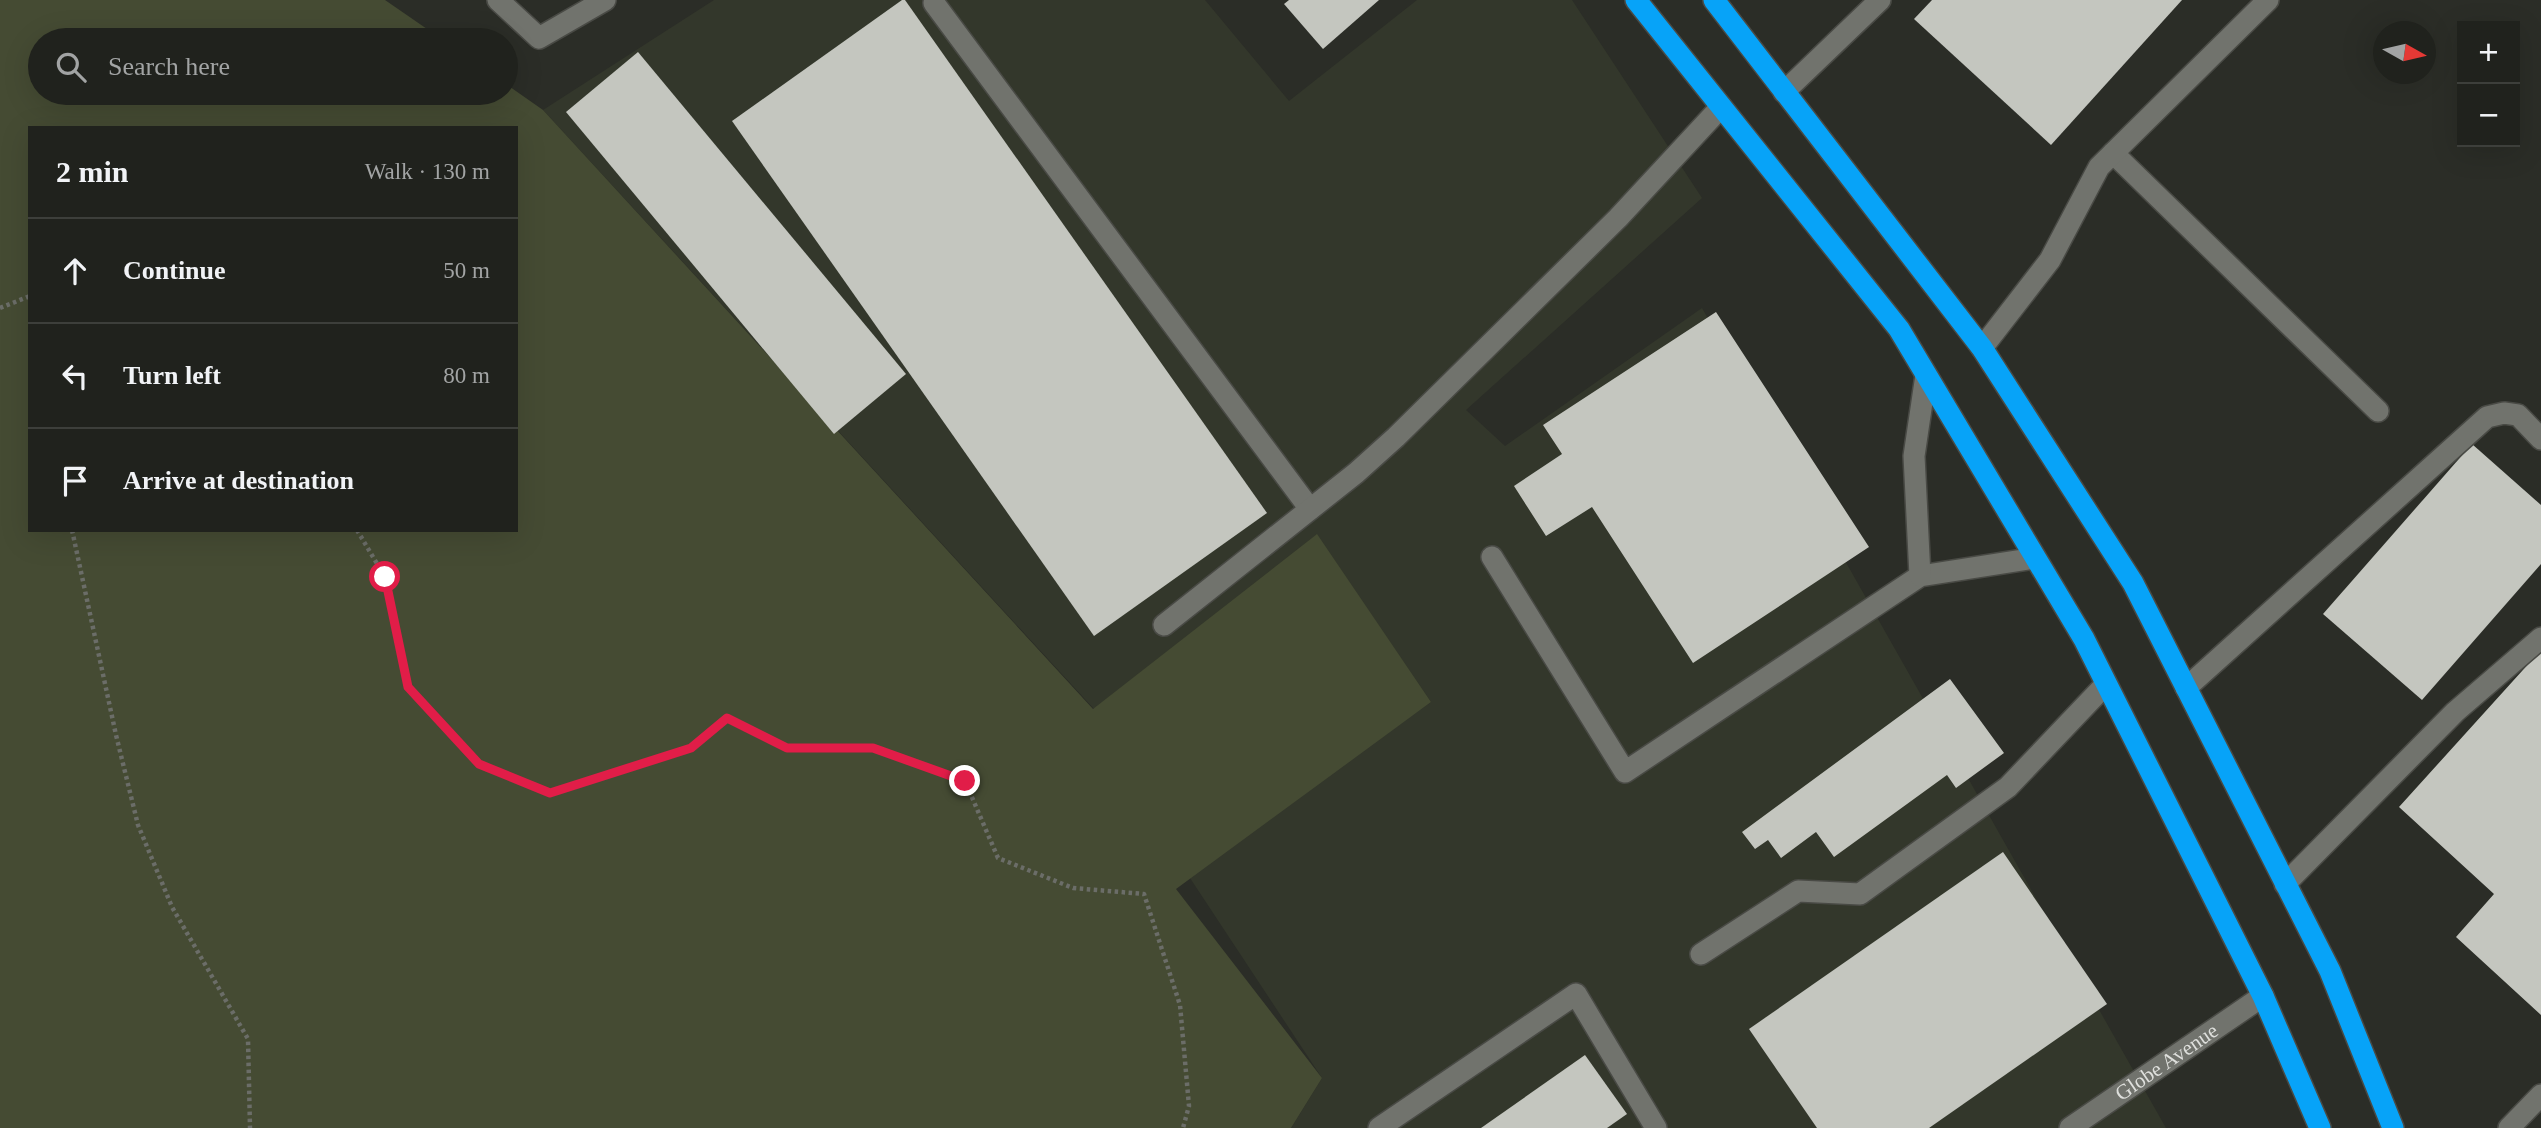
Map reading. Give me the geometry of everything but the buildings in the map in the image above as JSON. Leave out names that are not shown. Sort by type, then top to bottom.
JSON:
[{"type":"highway","points":[[1636,0],[1899,329],[2084,639],[2263,996],[2320,1128]]},
{"type":"highway","points":[[1714,0],[1982,348],[2133,583],[2330,971],[2393,1128]]},
{"type":"street","points":[[498,0],[539,38],[605,0]]},
{"type":"street","points":[[1784,92],[1880,0]]},
{"type":"street","points":[[1982,348],[2050,260],[2099,167],[2268,0]]},
{"type":"street","points":[[934,3],[1310,509]]},
{"type":"street","points":[[1164,625],[1356,473],[1396,437],[1618,218],[1721,107]]},
{"type":"street","points":[[2113,153],[2378,411]]},
{"type":"street","points":[[1920,576],[1914,456],[1926,375]]},
{"type":"street","points":[[2186,688],[2487,417],[2504,413],[2518,415],[2541,439]]},
{"type":"street","points":[[1492,557],[1625,772],[1920,576],[2035,558]]},
{"type":"street","points":[[2285,884],[2455,712],[2541,638]]},
{"type":"street","points":[[1702,954],[1798,891],[1860,894],[2008,787],[2106,684]]},
{"type":"street","points":[[1379,1128],[1576,994],[1656,1128]]},
{"type":"street","name":"Globe Avenue","points":[[2070,1128],[2263,996]]},
{"type":"street","points":[[2509,1128],[2541,1095]]},
{"type":"path","points":[[0,308],[28,297]]},
{"type":"path","points":[[72,532],[138,825],[172,907],[248,1039],[250,1128]]},
{"type":"path","points":[[358,532],[385,577],[408,687],[479,764],[550,793],[691,748],[727,718],[787,748],[873,748],[965,781],[998,858],[1073,888],[1144,894],[1180,1005],[1189,1106],[1182,1128]]},
{"type":"shaded area","points":[[714,0],[1205,0],[1289,101],[1417,0],[1572,0],[1702,198],[1466,410],[1505,446],[1702,308],[2166,1128],[1291,1128],[1322,1078],[1188,875],[1431,702],[1316,535],[1094,709],[543,110]]},
{"type":"green space","points":[[0,0],[385,0],[426,28],[28,28],[28,105],[518,105],[518,92],[543,110],[1093,709],[1317,534],[1431,702],[1176,889],[1322,1078],[1291,1128],[0,1128]]},
{"type":"route","points":[[385,577],[408,687],[479,764],[550,793],[691,748],[727,718],[787,748],[873,748],[965,781]]}]
